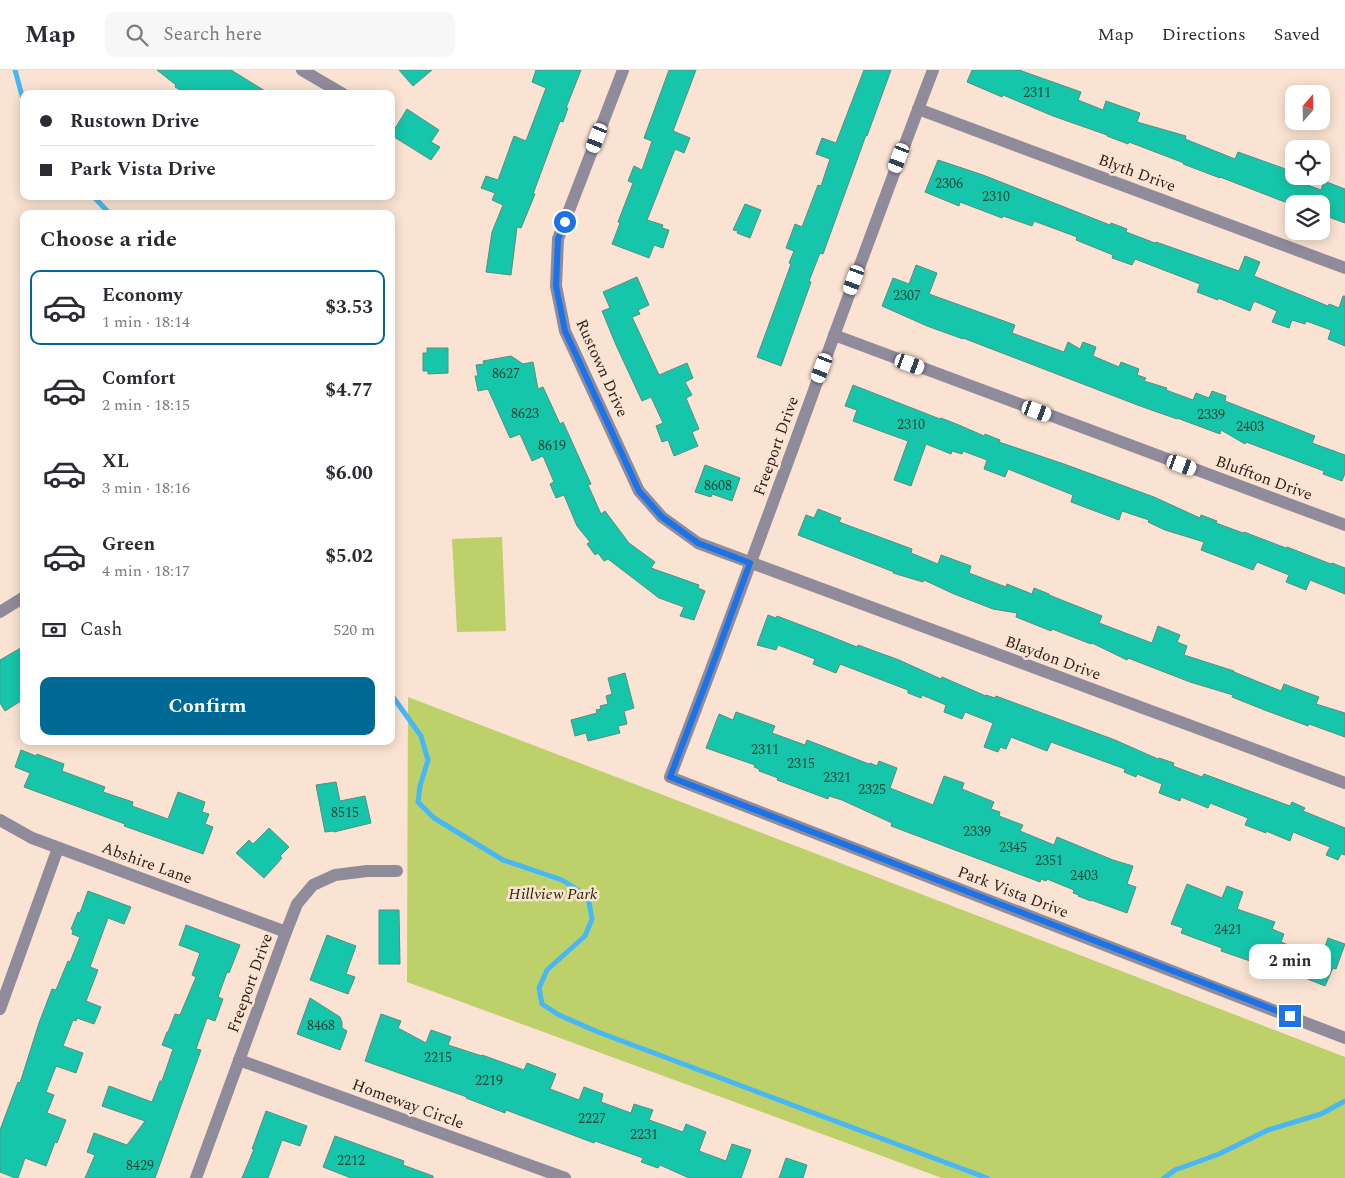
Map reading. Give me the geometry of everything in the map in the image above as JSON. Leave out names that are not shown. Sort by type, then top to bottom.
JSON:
[{"type":"street","points":[[302,70],[336,90]]},
{"type":"street","name":"Rustown Drive","points":[[623,70],[558,239],[556,286],[565,331],[639,491],[662,517],[698,543],[750,563]]},
{"type":"street","name":"Freeport Drive","points":[[670,777],[874,224],[933,70]]},
{"type":"street","name":"Blyth Drive","points":[[918,109],[1345,268]]},
{"type":"street","name":"Bluffton Drive","points":[[834,336],[1345,525]]},
{"type":"street","name":"Blaydon Drive","points":[[750,563],[1345,783]]},
{"type":"street","points":[[0,612],[20,600]]},
{"type":"street","name":"Park Vista Drive","points":[[670,777],[1345,1038]]},
{"type":"street","name":"Abshire Lane","points":[[0,820],[32,838],[286,932]]},
{"type":"street","points":[[0,1009],[58,848]]},
{"type":"street","name":"Freeport Drive","points":[[196,1178],[297,904],[313,885],[335,876],[367,871],[397,871]]},
{"type":"street","name":"Homeway Circle","points":[[240,1060],[566,1178]]},
{"type":"green space","points":[[502,537],[506,631],[457,632],[452,539]]},
{"type":"green space","name":"Hillview Park","points":[[408,697],[1345,1057],[1345,1178],[942,1178],[407,982]]},
{"type":"building","points":[[157,70],[231,70],[264,90],[180,90],[175,87],[176,85]]},
{"type":"building","points":[[399,70],[432,70],[413,86]]},
{"type":"building","points":[[536,70],[581,70],[566,108],[568,108],[563,122],[560,121],[533,194],[535,194],[521,228],[517,227],[511,275],[486,272],[492,232],[503,205],[492,200],[495,193],[481,188],[486,176],[498,180],[514,136],[526,141],[546,88],[532,82]]},
{"type":"building","points":[[669,70],[696,70],[673,131],[690,138],[684,153],[675,149],[647,220],[663,225],[662,228],[669,230],[663,248],[654,245],[649,258],[612,244],[633,183],[628,181],[634,166],[642,170],[652,141],[644,138]]},
{"type":"building","points":[[864,70],[891,70],[823,254],[820,253],[809,281],[811,282],[781,366],[757,357],[791,264],[789,263],[794,251],[786,248],[795,224],[802,227],[818,185],[821,186],[830,159],[816,154],[822,138],[836,143]]},
{"type":"building","points":[[972,70],[1019,70],[1081,92],[1078,100],[1103,110],[1106,101],[1140,113],[1137,122],[1186,136],[1185,139],[1235,159],[1238,152],[1285,169],[1285,185],[1308,185],[1321,190],[1323,185],[1330,185],[1330,183],[1345,189],[1345,223],[1330,218],[1330,195],[1285,195],[1285,202],[1129,142],[1128,144],[1053,116],[1003,95],[1002,97],[967,82]]},
{"type":"building","points":[[407,109],[439,130],[431,142],[440,147],[431,160],[395,138],[395,128]]},
{"type":"building","points":[[938,160],[983,175],[1110,225],[1111,223],[1127,229],[1126,232],[1155,243],[1239,271],[1245,256],[1260,262],[1254,276],[1328,306],[1329,304],[1339,308],[1343,296],[1345,296],[1345,346],[1328,339],[1331,330],[1306,321],[1305,324],[1292,320],[1289,328],[1272,322],[1277,311],[1254,301],[1250,311],[1197,292],[1200,284],[1135,259],[1132,265],[1112,258],[1113,255],[1076,240],[1077,237],[1034,221],[1032,226],[1003,216],[1002,218],[960,202],[959,206],[925,192]]},
{"type":"building","points":[[745,204],[761,210],[750,238],[733,230]]},
{"type":"building","points":[[916,265],[937,273],[929,294],[1015,325],[1012,333],[1064,352],[1068,342],[1080,349],[1083,342],[1096,347],[1093,356],[1119,367],[1121,362],[1139,369],[1137,375],[1146,378],[1144,381],[1167,388],[1166,390],[1193,400],[1196,393],[1209,398],[1212,391],[1226,396],[1225,401],[1315,436],[1312,443],[1345,455],[1345,473],[1342,481],[1323,474],[1324,471],[1246,442],[1245,444],[1221,430],[1220,434],[1140,406],[927,326],[882,306],[893,278],[909,284]]},
{"type":"building","points":[[637,277],[649,305],[638,310],[640,314],[632,317],[659,375],[687,363],[693,378],[685,382],[692,395],[686,398],[699,429],[692,432],[698,446],[674,456],[668,440],[662,442],[656,426],[663,423],[651,397],[642,401],[602,311],[610,308],[603,292]]},
{"type":"building","points":[[427,348],[448,348],[448,373],[428,374],[428,371],[423,371],[423,353],[427,353]]},
{"type":"building","points":[[511,356],[523,364],[533,362],[538,389],[543,387],[560,424],[563,422],[591,484],[588,485],[601,514],[605,511],[629,543],[655,562],[651,568],[699,585],[698,588],[705,591],[694,620],[680,616],[684,607],[659,598],[608,559],[604,561],[598,553],[595,555],[587,544],[590,542],[577,526],[564,495],[556,498],[550,484],[554,482],[543,456],[532,461],[520,434],[510,438],[488,389],[478,391],[475,376],[478,376],[476,365],[484,364],[483,361]]},
{"type":"building","points":[[853,385],[984,436],[985,434],[1000,440],[999,442],[1154,497],[1200,518],[1201,515],[1243,533],[1345,568],[1345,594],[1310,580],[1306,590],[1286,582],[1289,575],[1257,562],[1253,570],[1201,550],[1204,542],[1165,530],[1148,522],[1149,520],[1122,511],[1119,520],[1071,502],[1073,495],[1008,469],[1005,477],[984,469],[987,460],[963,451],[962,454],[952,451],[951,454],[926,444],[911,486],[894,480],[908,441],[853,421],[857,410],[845,406]]},
{"type":"building","points":[[705,465],[740,478],[732,501],[712,494],[711,497],[695,492]]},
{"type":"building","points":[[818,509],[841,518],[839,522],[912,549],[911,553],[938,564],[941,555],[971,566],[969,573],[1006,587],[1007,584],[1032,594],[1034,588],[1049,594],[1102,616],[1099,623],[1152,643],[1158,626],[1180,635],[1177,642],[1187,646],[1184,655],[1234,671],[1281,691],[1284,684],[1319,697],[1316,704],[1345,713],[1345,737],[1267,711],[1232,697],[1233,695],[1190,682],[1128,658],[1127,660],[1092,643],[1052,629],[1051,631],[1016,617],[1017,613],[993,609],[924,580],[923,582],[893,573],[798,535],[806,515],[814,518]]},
{"type":"building","points":[[768,615],[776,618],[777,616],[857,647],[858,645],[899,660],[986,696],[995,698],[996,696],[1115,740],[1158,759],[1174,763],[1173,766],[1202,777],[1204,774],[1290,806],[1292,802],[1305,808],[1303,811],[1345,828],[1345,855],[1341,854],[1338,860],[1326,855],[1330,847],[1293,832],[1290,841],[1245,825],[1248,818],[1210,803],[1208,808],[1181,797],[1180,801],[1159,793],[1162,784],[1137,774],[1136,777],[1124,772],[1125,769],[1051,742],[1047,751],[1011,737],[1006,749],[1000,747],[998,752],[984,747],[993,723],[965,712],[962,719],[944,712],[946,705],[922,695],[921,698],[908,693],[908,690],[840,664],[836,673],[813,664],[815,659],[778,645],[776,650],[757,645]]},
{"type":"building","points":[[20,648],[20,702],[5,711],[0,703],[0,660]]},
{"type":"building","points":[[625,673],[634,708],[624,711],[627,724],[618,726],[620,733],[588,741],[586,733],[575,736],[571,720],[597,713],[596,710],[601,709],[600,706],[608,704],[606,696],[612,694],[608,678]]},
{"type":"building","points":[[736,712],[775,726],[772,733],[805,745],[807,740],[869,764],[877,766],[879,761],[897,768],[890,788],[933,805],[944,776],[964,783],[962,789],[994,802],[991,809],[1000,812],[999,816],[1023,825],[1020,831],[1054,845],[1057,837],[1113,860],[1133,866],[1127,884],[1136,887],[1127,913],[1078,896],[1073,893],[1074,890],[1047,879],[1046,881],[1041,879],[1040,882],[891,826],[892,823],[842,800],[829,796],[828,799],[777,780],[778,778],[759,771],[759,769],[754,767],[755,765],[706,748],[719,714],[733,720]]},
{"type":"building","points":[[21,750],[64,764],[62,771],[105,787],[103,792],[133,802],[132,806],[168,819],[178,792],[205,802],[202,812],[209,814],[205,824],[213,827],[203,854],[24,787],[30,773],[15,767]]},
{"type":"building","points":[[336,782],[340,801],[365,796],[371,823],[334,832],[325,832],[316,785]]},
{"type":"building","points":[[269,828],[289,847],[264,878],[236,853],[249,840],[253,844]]},
{"type":"building","points":[[1187,884],[1222,898],[1227,886],[1243,892],[1237,909],[1275,922],[1272,929],[1284,934],[1281,942],[1321,958],[1328,938],[1345,944],[1336,969],[1333,968],[1325,986],[1273,965],[1271,970],[1249,962],[1221,951],[1222,948],[1181,933],[1183,928],[1171,924]]},
{"type":"building","points":[[88,891],[131,907],[124,924],[108,918],[90,967],[98,970],[86,1001],[101,1007],[94,1024],[77,1018],[76,1021],[73,1020],[63,1046],[83,1053],[76,1073],[56,1066],[46,1092],[54,1095],[47,1113],[66,1120],[57,1143],[55,1142],[46,1166],[25,1158],[18,1178],[15,1178],[0,1172],[0,1130],[18,1082],[20,1083],[52,989],[56,990],[80,937],[72,934],[73,930],[71,929],[78,912],[80,913]]},
{"type":"building","points":[[379,910],[399,910],[400,964],[379,964]]},
{"type":"building","points":[[186,925],[240,945],[218,997],[223,999],[215,1021],[207,1018],[196,1049],[201,1050],[155,1178],[85,1178],[95,1155],[87,1152],[94,1133],[127,1145],[145,1121],[102,1106],[109,1086],[152,1102],[160,1081],[162,1081],[173,1049],[162,1045],[175,1014],[180,1015],[196,977],[192,975],[200,953],[179,945]]},
{"type":"building","points":[[327,935],[356,946],[346,974],[355,977],[348,994],[310,980]]},
{"type":"building","points":[[310,998],[340,1017],[342,1028],[347,1031],[340,1050],[297,1034]]},
{"type":"building","points":[[381,1014],[401,1021],[398,1028],[426,1043],[431,1030],[451,1037],[448,1045],[524,1070],[527,1063],[556,1074],[550,1089],[579,1100],[584,1087],[603,1094],[601,1102],[631,1113],[634,1104],[653,1110],[649,1120],[683,1132],[686,1124],[706,1132],[699,1151],[726,1161],[732,1144],[751,1150],[741,1178],[689,1178],[660,1165],[658,1168],[641,1162],[643,1158],[595,1141],[594,1143],[506,1110],[505,1113],[467,1097],[365,1061]]},
{"type":"building","points":[[266,1111],[307,1126],[300,1146],[282,1140],[268,1178],[242,1178],[254,1149],[252,1149]]},
{"type":"building","points":[[335,1136],[404,1161],[403,1165],[433,1176],[433,1178],[351,1178],[323,1167]]},
{"type":"building","points":[[786,1158],[807,1165],[803,1178],[779,1178]]},
{"type":"waterway","points":[[15,70],[20,90]]},
{"type":"waterway","points":[[97,200],[106,210]]},
{"type":"waterway","points":[[395,700],[421,736],[428,760],[420,786],[418,802],[434,818],[503,860],[562,880],[578,890],[589,902],[592,919],[585,936],[547,970],[539,988],[542,1004],[559,1015],[598,1032],[987,1178]]},
{"type":"waterway","points":[[1164,1178],[1175,1170],[1219,1154],[1268,1130],[1321,1114],[1345,1101]]},
{"type":"route","points":[[565,222],[558,239],[556,286],[565,331],[639,491],[662,517],[698,543],[750,563],[670,777],[1290,1016]]}]
